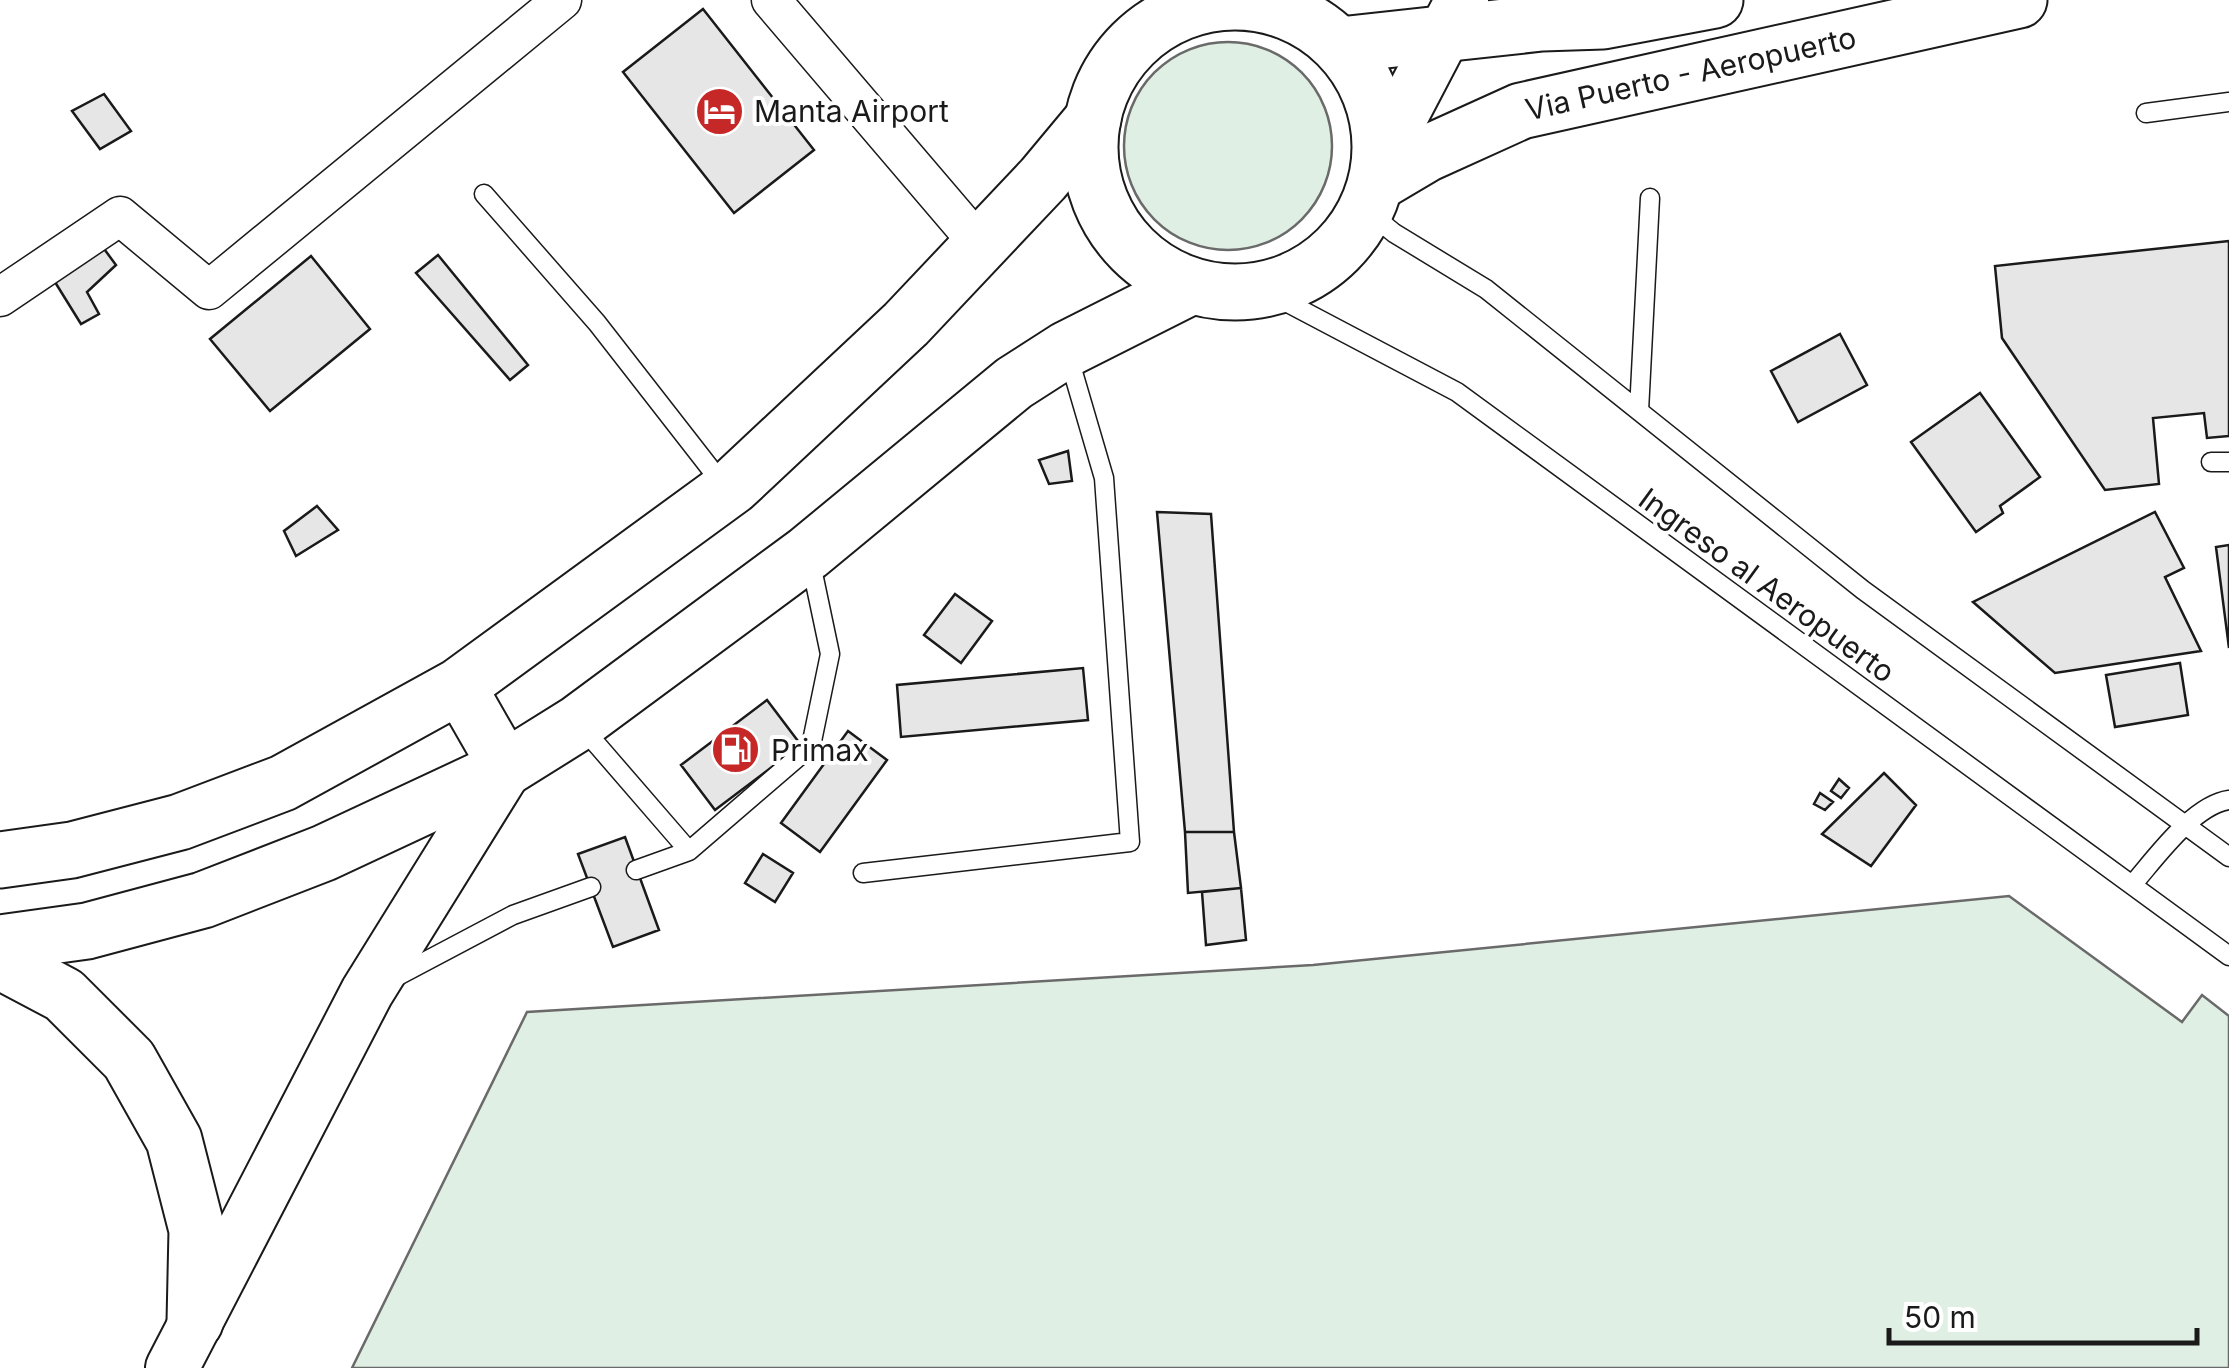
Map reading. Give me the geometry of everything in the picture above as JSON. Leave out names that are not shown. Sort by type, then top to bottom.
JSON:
[{"type":"main road","points":[[1340,45],[1453,17],[1542,23],[1603,21],[1714,0]]},
{"type":"main road","name":"Via Puerto - Aeropuerto","points":[[1375,182],[1521,111],[2020,0]]},
{"type":"main road","points":[[1209,2],[1278,8],[1301,17],[1340,45],[1364,77],[1378,115],[1375,182],[1347,240],[1320,265],[1288,282],[1254,291],[1222,292],[1192,286],[1153,268],[1122,239],[1100,203],[1090,161],[1092,119],[1103,86],[1121,57],[1145,34],[1174,16],[1209,2]]},
{"type":"main road","points":[[0,860],[72,850],[180,822],[283,783],[459,686],[728,490],[906,324],[982,246],[1092,119]]},
{"type":"main road","points":[[0,943],[86,931],[204,900],[324,853],[506,768],[578,723],[808,553],[1014,383],[1067,350],[1192,286]]},
{"type":"main road","points":[[0,961],[64,995],[129,1060],[174,1140],[196,1230],[184,1345]]},
{"type":"street","points":[[0,296],[120,216],[209,290],[562,0]]},
{"type":"street","points":[[771,0],[982,246]]},
{"type":"street","points":[[1375,182],[1453,17]]},
{"type":"street","points":[[184,1345],[367,992],[506,768],[459,686]]},
{"type":"lane","points":[[2146,113],[2229,102]]},
{"type":"lane","name":"Ingreso al Aeropuerto","points":[[1375,182],[1394,233],[1486,289],[1863,590],[2229,858]]},
{"type":"lane","points":[[484,194],[597,323],[728,490]]},
{"type":"lane","points":[[1639,411],[1650,198]]},
{"type":"lane","name":"Ingreso al Aeropuerto","points":[[1254,291],[1288,303],[1457,392],[2229,956]]},
{"type":"lane","points":[[863,873],[1130,842],[1104,478],[1067,350]]},
{"type":"lane","points":[[636,870],[690,851],[811,746],[830,654],[808,553]]},
{"type":"lane","points":[[578,723],[690,851]]},
{"type":"lane","points":[[2132,885],[2185,826],[2216,802],[2229,800]]},
{"type":"lane","points":[[367,992],[513,915],[591,887]]},
{"type":"green space","points":[[1228,42],[1268,50],[1301,73],[1324,106],[1332,146],[1324,186],[1301,219],[1268,242],[1228,250],[1188,242],[1155,219],[1132,186],[1124,146],[1132,106],[1155,73],[1188,50]]},
{"type":"green space","points":[[2009,896],[2182,1022],[2202,995],[2229,1016],[2229,1368],[352,1368],[527,1012],[1313,965]]},
{"type":"building","name":"Manta Airport","points":[[703,9],[814,150],[734,213],[623,72]]},
{"type":"building","points":[[104,94],[131,131],[100,149],[72,111]]},
{"type":"building","points":[[96,238],[116,265],[87,292],[99,314],[81,324],[50,274]]},
{"type":"building","points":[[2229,241],[2229,436],[2207,438],[2204,413],[2153,418],[2159,484],[2105,490],[2002,338],[1995,266]]},
{"type":"building","points":[[438,255],[528,365],[510,380],[416,273]]},
{"type":"building","points":[[311,256],[370,329],[270,411],[210,339]]},
{"type":"building","points":[[1840,334],[1867,385],[1798,422],[1771,371]]},
{"type":"building","points":[[1980,393],[2040,477],[2000,506],[2003,513],[1976,532],[1911,442]]},
{"type":"building","points":[[1068,451],[1072,481],[1049,484],[1039,460]]},
{"type":"building","points":[[317,506],[338,530],[296,556],[284,531]]},
{"type":"building","points":[[1157,512],[1211,514],[1234,832],[1185,832]]},
{"type":"building","points":[[2155,512],[2184,568],[2165,577],[2201,651],[2055,673],[1973,602]]},
{"type":"building","points":[[2229,545],[2229,648],[2216,547]]},
{"type":"building","points":[[955,594],[992,621],[961,663],[924,635]]},
{"type":"building","points":[[2180,663],[2188,715],[2115,727],[2106,675]]},
{"type":"building","points":[[1083,668],[1088,720],[901,737],[897,685]]},
{"type":"building","points":[[767,700],[801,745],[715,810],[681,765]]},
{"type":"building","points":[[848,731],[887,760],[820,852],[781,823]]},
{"type":"building","points":[[1884,773],[1916,805],[1871,866],[1822,834]]},
{"type":"building","points":[[1839,779],[1849,788],[1841,798],[1831,791]]},
{"type":"building","points":[[1820,793],[1833,802],[1825,810],[1814,804]]},
{"type":"building","points":[[1185,832],[1234,832],[1241,888],[1188,893]]},
{"type":"building","points":[[625,837],[659,930],[613,947],[578,854]]},
{"type":"building","points":[[763,854],[793,873],[775,902],[745,883]]},
{"type":"building","points":[[1241,888],[1246,940],[1206,945],[1202,892]]},
{"type":"place","name":"Manta Airport","points":[[719,111]]},
{"type":"place","name":"Primax","points":[[736,750]]}]
